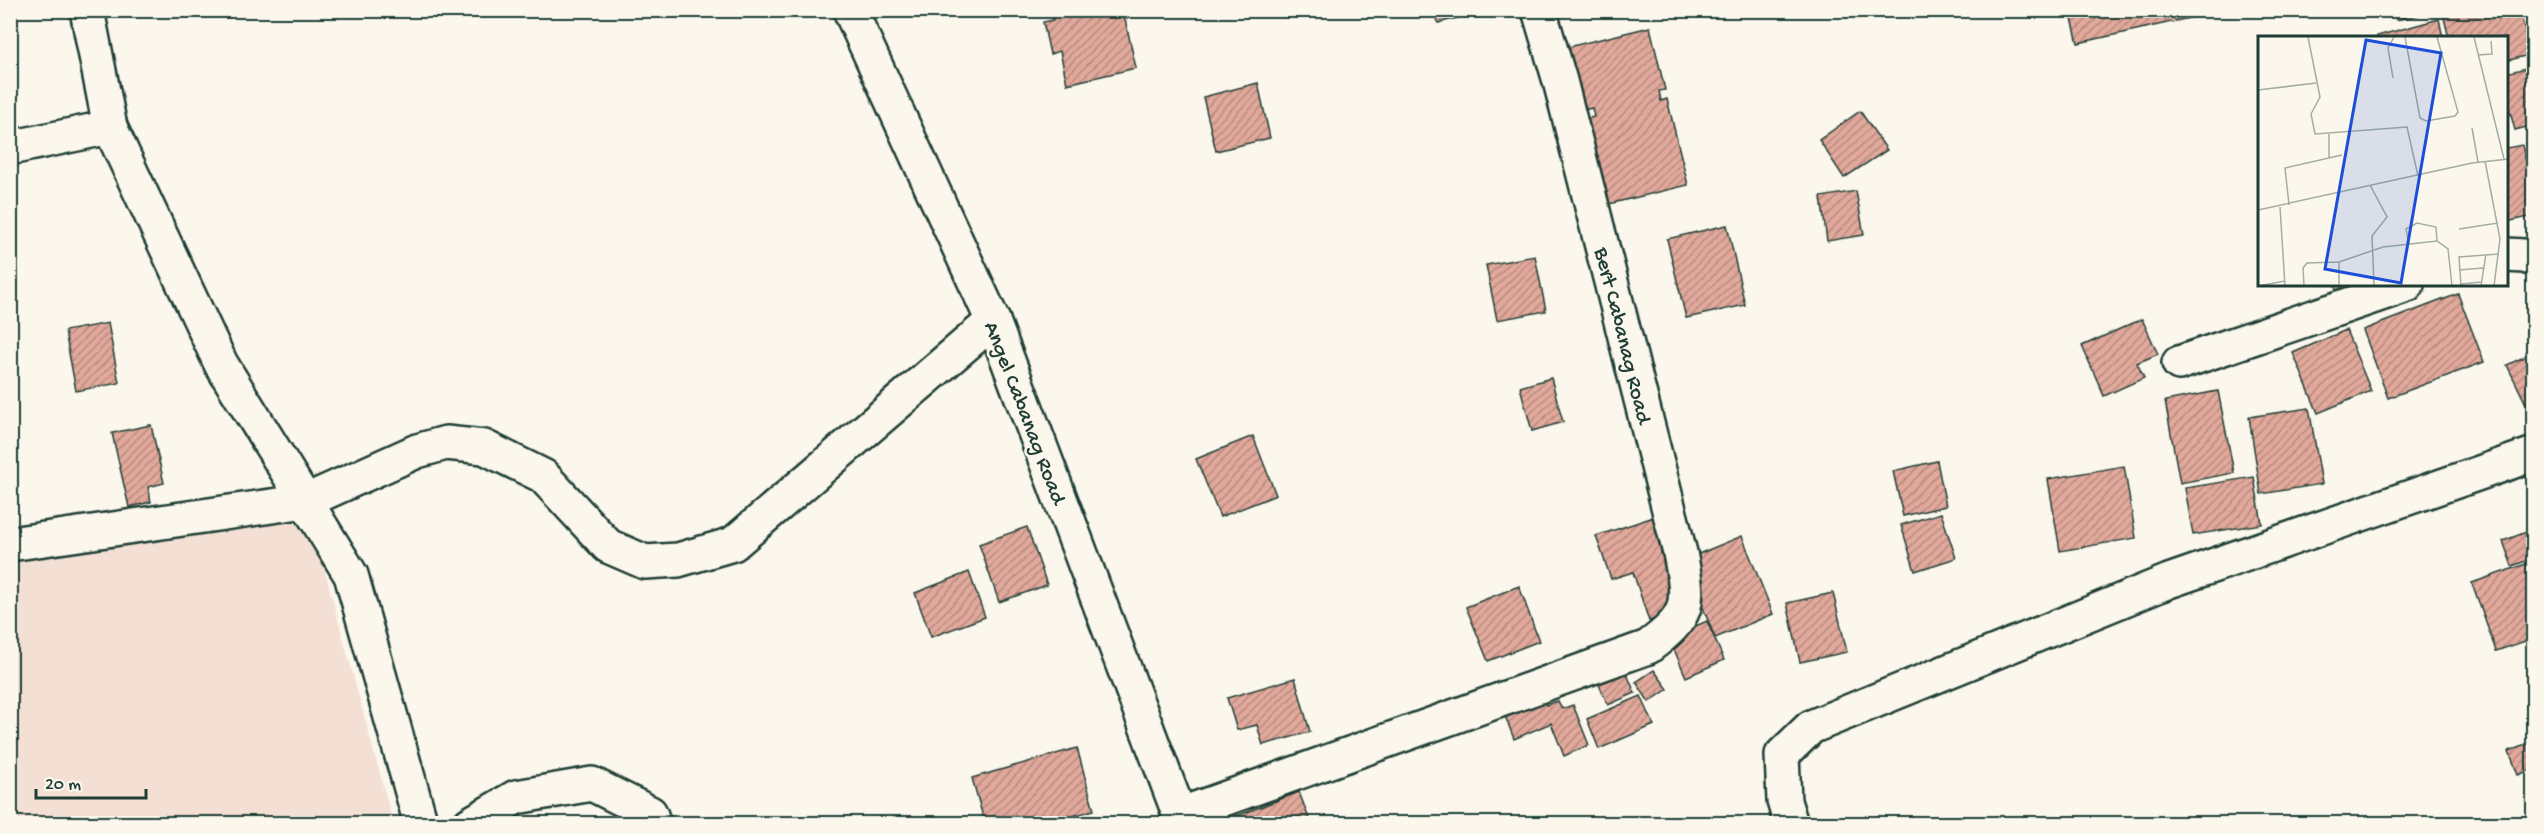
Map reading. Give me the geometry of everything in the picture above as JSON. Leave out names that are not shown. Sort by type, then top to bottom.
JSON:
[{"type":"street","points":[[87,10],[110,128],[221,364],[351,575],[421,824]]},
{"type":"street","name":"Angel Cabanag Road","points":[[850,10],[993,321],[1181,819]]},
{"type":"street","name":"Bert Cabanag Road","points":[[1181,819],[1648,647],[1672,630],[1685,610],[1687,588],[1677,542],[1566,104],[1539,10]]},
{"type":"street","points":[[10,148],[110,128]]},
{"type":"street","points":[[2508,255],[2534,259]]},
{"type":"street","points":[[2179,363],[2404,286]]},
{"type":"street","points":[[10,544],[306,501],[427,448],[446,442],[484,447],[543,476],[608,546],[645,562],[678,560],[733,544],[993,321]]},
{"type":"street","points":[[1791,824],[1784,801],[1782,755],[1811,727],[2169,581],[2534,454]]},
{"type":"street","points":[[470,824],[516,797],[592,784],[650,813],[654,824]]},
{"type":"shaded area","points":[[306,501],[393,823],[11,823],[10,544]]},
{"type":"building","points":[[1051,10],[1123,10],[1136,68],[1067,84],[1060,51],[1050,54],[1043,22],[1053,20]]},
{"type":"building","points":[[1435,10],[1488,10],[1438,23]]},
{"type":"building","points":[[2070,10],[2202,10],[2203,15],[2078,43]]},
{"type":"building","points":[[2394,10],[2440,10],[2396,20]]},
{"type":"building","points":[[2457,10],[2519,10],[2532,54],[2508,60],[2508,36],[2448,36],[2443,14]]},
{"type":"building","points":[[2439,19],[2443,36],[2377,36]]},
{"type":"building","points":[[1650,27],[1665,90],[1659,91],[1661,101],[1667,99],[1688,185],[1600,206],[1579,120],[1594,117],[1592,108],[1579,111],[1564,48]]},
{"type":"building","points":[[2534,66],[2534,125],[2515,130],[2508,104],[2508,72]]},
{"type":"building","points":[[1258,83],[1270,138],[1216,151],[1203,97]]},
{"type":"building","points":[[1860,111],[1887,150],[1844,178],[1819,140]]},
{"type":"building","points":[[2522,145],[2534,193],[2534,216],[2508,222],[2508,148]]},
{"type":"building","points":[[1856,191],[1864,235],[1827,241],[1821,197]]},
{"type":"building","points":[[1727,225],[1745,305],[1686,318],[1667,239]]},
{"type":"building","points":[[1535,256],[1546,311],[1497,320],[1486,265]]},
{"type":"building","points":[[2335,286],[2365,286],[2337,294]]},
{"type":"building","points":[[2458,294],[2484,362],[2388,398],[2363,330]]},
{"type":"building","points":[[2142,319],[2158,354],[2137,363],[2144,378],[2104,396],[2082,346]]},
{"type":"building","points":[[108,323],[119,383],[76,391],[65,331]]},
{"type":"building","points":[[2346,330],[2371,391],[2318,413],[2293,353]]},
{"type":"building","points":[[2534,352],[2534,405],[2528,408],[2507,365]]},
{"type":"building","points":[[1551,378],[1563,422],[1532,431],[1520,387]]},
{"type":"building","points":[[2218,391],[2234,473],[2180,483],[2165,401]]},
{"type":"building","points":[[2309,408],[2322,484],[2261,494],[2249,417]]},
{"type":"building","points":[[151,425],[164,483],[148,487],[151,502],[129,507],[112,433]]},
{"type":"building","points":[[1253,436],[1276,495],[1220,517],[1196,459]]},
{"type":"building","points":[[1937,461],[1946,506],[1903,516],[1893,471]]},
{"type":"building","points":[[2124,466],[2136,538],[2060,551],[2048,479]]},
{"type":"building","points":[[2254,477],[2262,524],[2193,535],[2185,488]]},
{"type":"building","points":[[1941,513],[1956,558],[1915,571],[1901,525]]},
{"type":"building","points":[[1654,517],[1668,561],[1664,563],[1680,611],[1649,621],[1633,572],[1611,579],[1596,536]]},
{"type":"building","points":[[1027,527],[1047,585],[999,602],[979,544]]},
{"type":"building","points":[[2534,529],[2534,558],[2512,566],[2503,541]]},
{"type":"building","points":[[1742,536],[1773,614],[1715,638],[1684,560]]},
{"type":"building","points":[[2534,561],[2534,638],[2496,651],[2472,583]]},
{"type":"building","points":[[969,572],[985,617],[931,637],[915,593]]},
{"type":"building","points":[[1519,586],[1539,641],[1488,661],[1466,607]]},
{"type":"building","points":[[1833,593],[1847,652],[1800,662],[1787,603]]},
{"type":"building","points":[[1707,621],[1724,660],[1686,677],[1669,638]]},
{"type":"building","points":[[1624,667],[1635,693],[1608,705],[1597,680]]},
{"type":"building","points":[[1654,670],[1668,689],[1649,702],[1636,682]]},
{"type":"building","points":[[1295,678],[1310,732],[1263,745],[1257,725],[1237,730],[1227,698]]},
{"type":"building","points":[[1540,692],[1546,705],[1558,701],[1562,709],[1573,705],[1589,745],[1564,756],[1551,723],[1514,739],[1502,708]]},
{"type":"building","points":[[1641,696],[1654,725],[1599,749],[1587,719]]},
{"type":"building","points":[[2534,742],[2534,769],[2518,775],[2509,751]]},
{"type":"building","points":[[1077,748],[1094,810],[1045,824],[985,824],[972,778]]},
{"type":"building","points":[[1299,792],[1311,824],[1236,824],[1234,817]]}]
